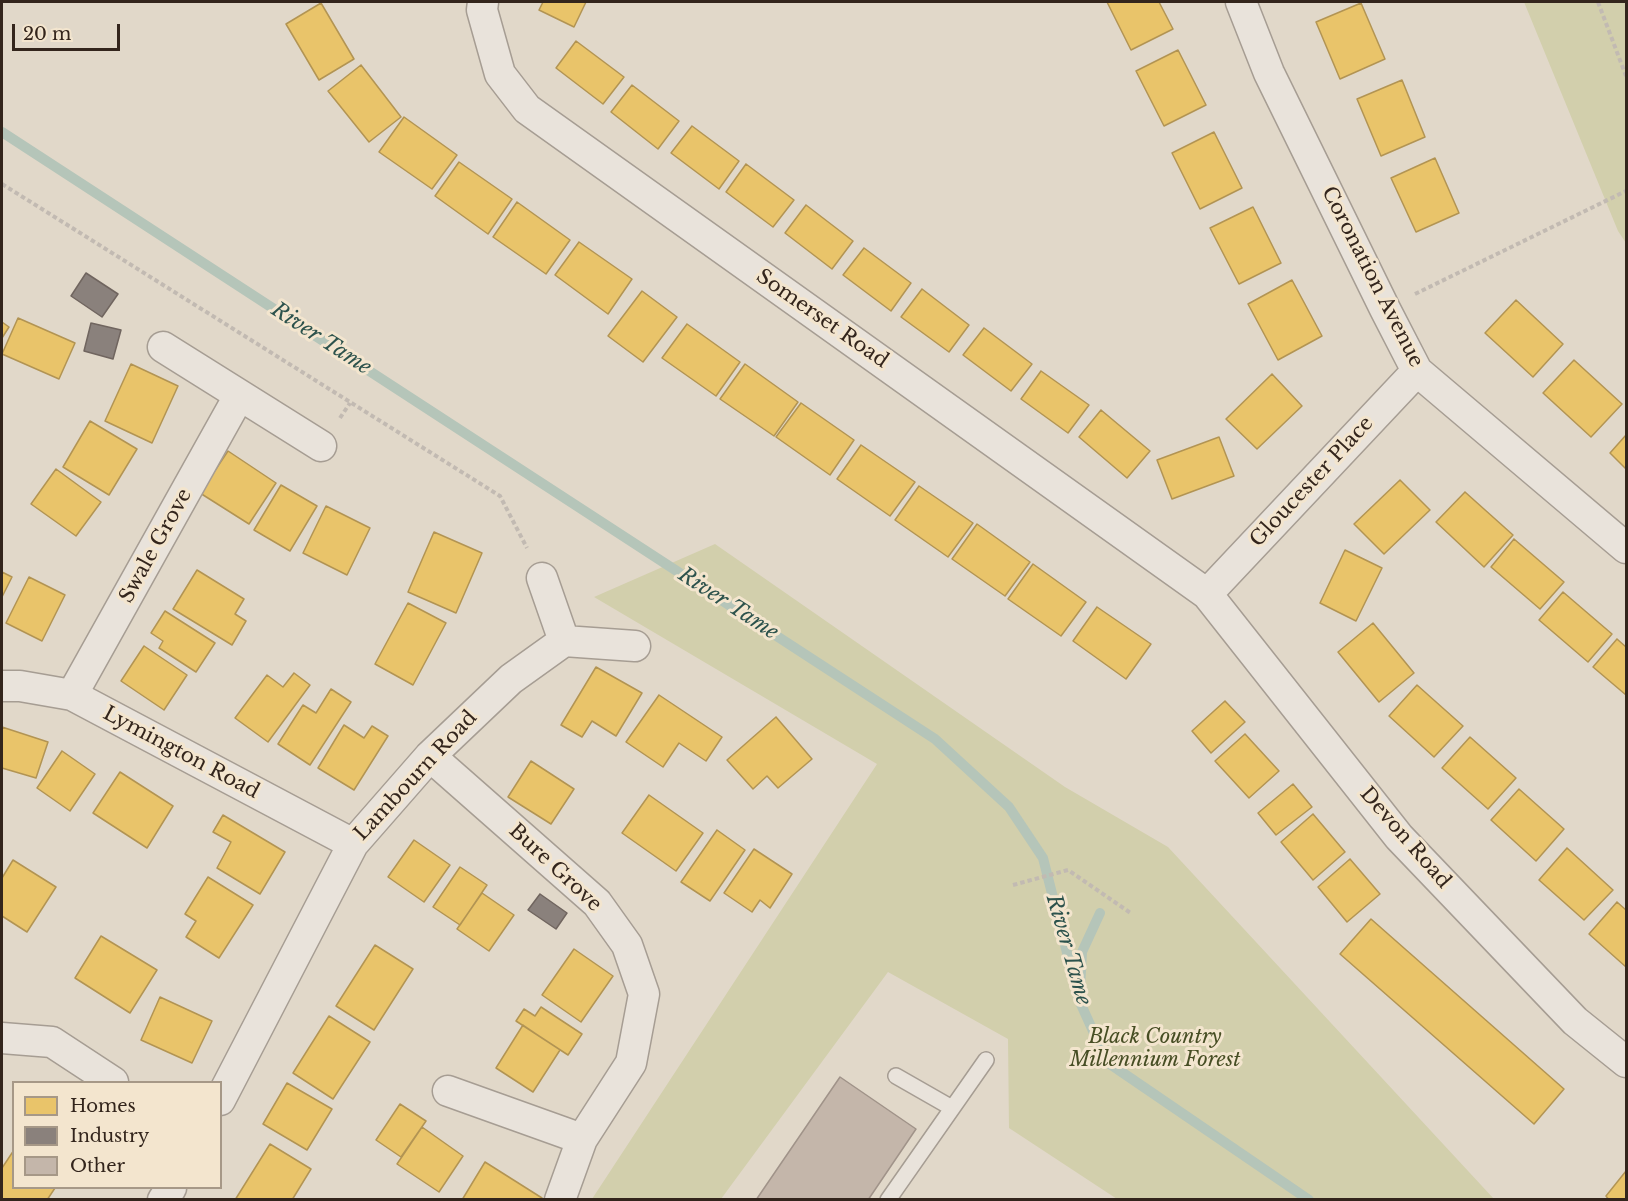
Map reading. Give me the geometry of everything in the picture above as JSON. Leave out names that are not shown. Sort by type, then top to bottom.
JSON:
[{"type":"street","name":"Coronation Avenue","points":[[1241,2],[1269,73],[1417,371],[1626,548]]},
{"type":"street","name":"Somerset Road","points":[[482,6],[500,74],[526,109],[1207,594]]},
{"type":"street","points":[[163,347],[321,446]]},
{"type":"street","name":"Gloucester Place","points":[[1207,594],[1417,371]]},
{"type":"street","name":"Swale Grove","points":[[72,695],[239,396]]},
{"type":"street","points":[[542,578],[564,641],[635,646]]},
{"type":"street","name":"Devon Road","points":[[1207,594],[1399,837],[1575,1021],[1626,1062]]},
{"type":"street","name":"Lambourn Road","points":[[222,1096],[353,844],[430,756],[511,679],[564,641]]},
{"type":"street","name":"Lymington Road","points":[[2,686],[20,686],[72,695],[353,844]]},
{"type":"street","name":"Bure Grove","points":[[430,756],[597,903],[627,945],[644,994],[631,1064],[582,1139],[560,1200]]},
{"type":"street","points":[[2,1038],[52,1042],[110,1081]]},
{"type":"street","points":[[448,1091],[582,1139]]},
{"type":"lane","points":[[888,1200],[986,1060]]},
{"type":"lane","points":[[896,1076],[952,1108]]},
{"type":"path","points":[[1598,2],[1626,76]]},
{"type":"path","points":[[2,184],[500,496],[542,578]]},
{"type":"path","points":[[1385,309],[1626,190]]},
{"type":"path","points":[[1013,885],[1068,870],[1132,914]]},
{"type":"green space","points":[[1524,2],[1626,2],[1626,243],[1618,231]]},
{"type":"green space","name":"Black Country Millennium Forest","points":[[715,544],[1065,787],[1168,847],[1494,1199],[1117,1199],[1009,1128],[1008,1039],[888,972],[721,1199],[592,1199],[877,764],[594,597]]},
{"type":"building: Homes","points":[[543,2],[586,2],[574,27],[539,10]]},
{"type":"building: Homes","points":[[1107,2],[1159,2],[1173,29],[1131,50]]},
{"type":"building: Homes","points":[[321,3],[354,59],[319,80],[286,24]]},
{"type":"building: Homes","points":[[1361,3],[1385,59],[1340,79],[1316,22]]},
{"type":"building: Homes","points":[[576,41],[624,77],[603,104],[556,68]]},
{"type":"building: Homes","points":[[1178,50],[1206,105],[1164,126],[1136,71]]},
{"type":"building: Homes","points":[[361,65],[401,117],[369,142],[328,91]]},
{"type":"building: Homes","points":[[1402,80],[1425,137],[1381,156],[1357,99]]},
{"type":"building: Homes","points":[[632,85],[679,121],[658,149],[611,112]]},
{"type":"building: Homes","points":[[404,117],[457,155],[432,189],[379,152]]},
{"type":"building: Homes","points":[[692,126],[739,161],[719,189],[671,153]]},
{"type":"building: Homes","points":[[1214,132],[1242,188],[1200,209],[1172,153]]},
{"type":"building: Homes","points":[[1435,158],[1459,213],[1416,232],[1391,178]]},
{"type":"building: Homes","points":[[459,162],[512,199],[488,234],[435,196]]},
{"type":"building: Homes","points":[[746,164],[794,200],[773,227],[726,192]]},
{"type":"building: Homes","points":[[517,202],[570,240],[546,274],[493,237]]},
{"type":"building: Homes","points":[[806,205],[853,241],[832,269],[785,233]]},
{"type":"building: Homes","points":[[1253,207],[1281,263],[1239,284],[1210,228]]},
{"type":"building: Homes","points":[[579,242],[632,279],[608,314],[555,275]]},
{"type":"building: Homes","points":[[864,248],[911,283],[891,311],[843,275]]},
{"type":"building: Homes","points":[[1292,280],[1322,336],[1278,360],[1248,304]]},
{"type":"building: Homes","points":[[922,289],[969,325],[949,352],[901,317]]},
{"type":"building: Homes","points":[[642,291],[677,317],[643,362],[608,336]]},
{"type":"building: Homes","points":[[1516,300],[1563,344],[1533,377],[1485,333]]},
{"type":"building: Homes","points":[[18,318],[75,343],[59,379],[2,354]]},
{"type":"building: Homes","points":[[2,322],[9,327],[2,338]]},
{"type":"building: Homes","points":[[687,324],[740,362],[716,396],[662,358]]},
{"type":"building: Homes","points":[[984,328],[1032,364],[1011,391],[963,355]]},
{"type":"building: Homes","points":[[1574,360],[1622,404],[1591,437],[1543,393]]},
{"type":"building: Homes","points":[[131,364],[178,386],[152,443],[105,421]]},
{"type":"building: Homes","points":[[745,364],[798,402],[774,436],[720,399]]},
{"type":"building: Homes","points":[[1041,371],[1089,405],[1068,433],[1021,399]]},
{"type":"building: Homes","points":[[1272,374],[1302,406],[1257,449],[1226,419]]},
{"type":"building: Homes","points":[[801,403],[854,440],[830,475],[776,437]]},
{"type":"building: Homes","points":[[1101,410],[1150,451],[1127,478],[1079,437]]},
{"type":"building: Homes","points":[[90,421],[137,449],[109,495],[63,467]]},
{"type":"building: Homes","points":[[1626,435],[1626,469],[1610,453]]},
{"type":"building: Homes","points":[[1219,437],[1234,476],[1172,499],[1157,460]]},
{"type":"building: Homes","points":[[861,445],[915,482],[890,516],[837,479]]},
{"type":"building: Homes","points":[[228,451],[276,483],[249,524],[200,493]]},
{"type":"building: Homes","points":[[56,469],[101,502],[76,536],[31,504]]},
{"type":"building: Homes","points":[[1400,480],[1430,510],[1384,554],[1354,524]]},
{"type":"building: Homes","points":[[281,485],[317,506],[290,551],[254,530]]},
{"type":"building: Homes","points":[[919,486],[973,523],[948,557],[895,520]]},
{"type":"building: Homes","points":[[1465,492],[1513,535],[1484,567],[1436,522]]},
{"type":"building: Homes","points":[[326,506],[370,528],[347,575],[303,553]]},
{"type":"building: Homes","points":[[977,524],[1030,562],[1005,596],[952,559]]},
{"type":"building: Homes","points":[[434,532],[482,553],[456,613],[408,592]]},
{"type":"building: Homes","points":[[1514,539],[1564,582],[1540,609],[1491,567]]},
{"type":"building: Homes","points":[[1345,550],[1382,568],[1356,621],[1320,603]]},
{"type":"building: Homes","points":[[1033,564],[1086,602],[1061,636],[1008,599]]},
{"type":"building: Homes","points":[[197,570],[244,599],[235,614],[246,621],[232,645],[173,609]]},
{"type":"building: Homes","points":[[2,572],[12,577],[2,597]]},
{"type":"building: Homes","points":[[29,577],[65,595],[42,641],[6,623]]},
{"type":"building: Homes","points":[[1563,592],[1612,634],[1588,662],[1539,620]]},
{"type":"building: Homes","points":[[408,603],[446,623],[413,685],[375,664]]},
{"type":"building: Homes","points":[[1097,607],[1151,644],[1126,679],[1073,641]]},
{"type":"building: Homes","points":[[165,611],[215,643],[196,672],[159,648],[163,641],[151,633]]},
{"type":"building: Homes","points":[[1373,623],[1414,673],[1379,702],[1338,652]]},
{"type":"building: Homes","points":[[1617,639],[1626,647],[1626,695],[1593,667]]},
{"type":"building: Homes","points":[[144,646],[187,675],[164,710],[121,681]]},
{"type":"building: Homes","points":[[596,667],[642,693],[616,736],[592,721],[582,737],[561,725]]},
{"type":"building: Homes","points":[[294,673],[310,685],[268,742],[235,718],[267,675],[283,687]]},
{"type":"building: Homes","points":[[1417,685],[1463,726],[1434,757],[1389,716]]},
{"type":"building: Homes","points":[[331,689],[351,702],[310,765],[278,744],[303,705],[316,713]]},
{"type":"building: Homes","points":[[659,695],[722,737],[706,761],[679,743],[663,767],[626,742]]},
{"type":"building: Homes","points":[[1225,701],[1245,722],[1211,753],[1192,731]]},
{"type":"building: Homes","points":[[776,717],[812,759],[778,788],[767,776],[753,789],[727,760]]},
{"type":"building: Homes","points":[[344,725],[364,738],[372,726],[388,736],[354,790],[318,768]]},
{"type":"building: Homes","points":[[2,727],[48,742],[36,778],[2,768]]},
{"type":"building: Homes","points":[[1245,734],[1279,771],[1249,798],[1215,761]]},
{"type":"building: Homes","points":[[1470,737],[1516,778],[1488,809],[1442,768]]},
{"type":"building: Homes","points":[[62,751],[95,774],[70,811],[37,788]]},
{"type":"building: Homes","points":[[531,761],[574,789],[551,824],[508,797]]},
{"type":"building: Homes","points":[[120,772],[173,806],[147,848],[93,813]]},
{"type":"building: Homes","points":[[1293,784],[1312,807],[1276,835],[1258,813]]},
{"type":"building: Homes","points":[[1519,789],[1564,829],[1536,861],[1491,820]]},
{"type":"building: Homes","points":[[649,795],[703,833],[676,871],[622,833]]},
{"type":"building: Homes","points":[[1313,814],[1345,852],[1313,880],[1281,842]]},
{"type":"building: Homes","points":[[223,815],[285,852],[260,894],[217,868],[231,842],[213,832]]},
{"type":"building: Homes","points":[[717,830],[745,850],[710,901],[681,882]]},
{"type":"building: Homes","points":[[414,840],[450,865],[424,902],[388,877]]},
{"type":"building: Homes","points":[[1567,848],[1613,890],[1584,920],[1539,880]]},
{"type":"building: Homes","points":[[754,849],[792,874],[770,908],[760,900],[752,912],[724,893]]},
{"type":"building: Homes","points":[[1350,859],[1380,894],[1347,922],[1318,887]]},
{"type":"building: Homes","points":[[13,860],[56,887],[27,932],[2,916],[2,878]]},
{"type":"building: Homes","points":[[460,867],[487,885],[460,925],[433,907]]},
{"type":"building: Homes","points":[[208,877],[253,905],[219,958],[186,937],[196,921],[185,914]]},
{"type":"building: Homes","points":[[482,893],[514,915],[489,951],[457,929]]},
{"type":"building: Homes","points":[[1617,902],[1626,910],[1626,967],[1589,934]]},
{"type":"building: Homes","points":[[1371,919],[1564,1089],[1534,1124],[1340,954]]},
{"type":"building: Homes","points":[[101,936],[157,970],[130,1013],[75,978]]},
{"type":"building: Homes","points":[[375,945],[413,969],[374,1030],[336,1006]]},
{"type":"building: Homes","points":[[574,949],[613,976],[581,1022],[542,995]]},
{"type":"building: Homes","points":[[160,997],[212,1021],[192,1063],[141,1040]]},
{"type":"building: Homes","points":[[541,1007],[582,1034],[568,1055],[516,1021],[524,1009],[535,1016]]},
{"type":"building: Homes","points":[[329,1016],[370,1042],[333,1099],[293,1073]]},
{"type":"building: Homes","points":[[523,1025],[560,1050],[533,1092],[496,1068]]},
{"type":"building: Homes","points":[[287,1083],[332,1109],[307,1150],[263,1124]]},
{"type":"building: Homes","points":[[400,1104],[426,1121],[401,1157],[376,1140]]},
{"type":"building: Homes","points":[[422,1127],[463,1156],[439,1192],[397,1164]]},
{"type":"building: Homes","points":[[270,1144],[311,1169],[292,1200],[235,1200]]},
{"type":"building: Homes","points":[[12,1153],[12,1189],[54,1189],[47,1200],[2,1200],[2,1168]]},
{"type":"building: Homes","points":[[485,1162],[542,1198],[541,1200],[462,1200]]},
{"type":"building: Homes","points":[[1626,1171],[1626,1200],[1609,1200],[1606,1196]]},
{"type":"building: Industry","points":[[86,273],[118,294],[102,317],[71,296]]},
{"type":"building: Industry","points":[[91,323],[121,330],[113,359],[84,351]]},
{"type":"building: Industry","points":[[540,894],[567,913],[556,929],[528,910]]},
{"type":"building: Other","points":[[840,1077],[916,1129],[868,1200],[756,1200]]},
{"type":"waterway","name":"River Tame","points":[[2,132],[935,739],[1009,807],[1043,858],[1079,1000],[1107,1062],[1309,1200]]},
{"type":"waterway","points":[[1080,989],[1082,952],[1100,913]]}]
